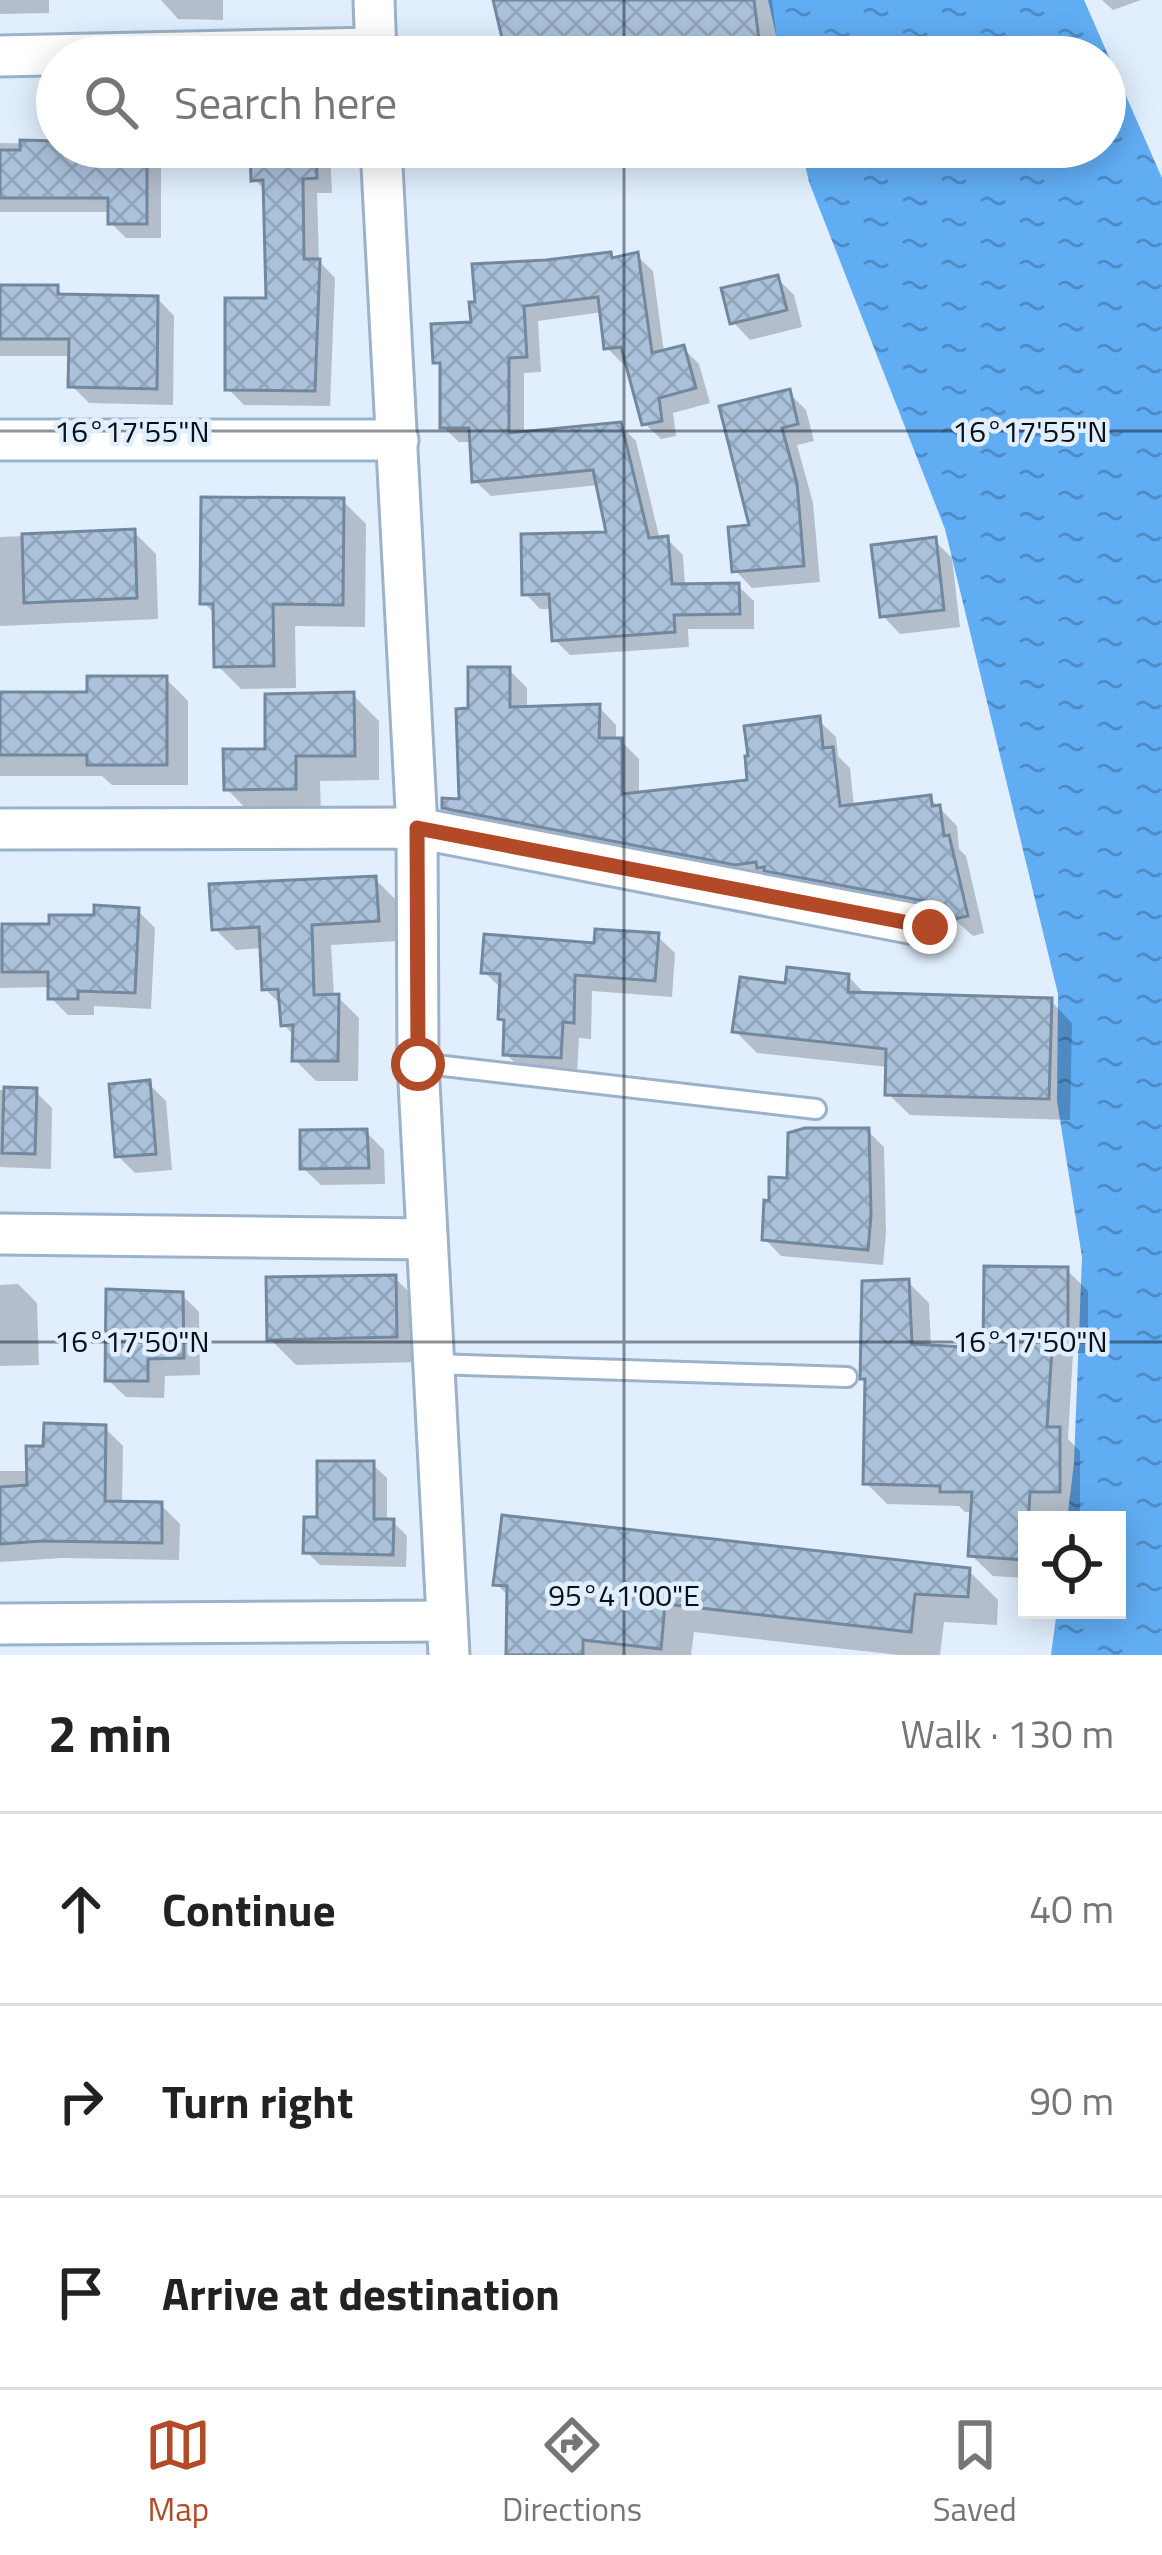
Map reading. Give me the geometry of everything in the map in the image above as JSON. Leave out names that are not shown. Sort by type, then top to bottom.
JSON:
[{"type":"street","points":[[374,0],[375,36]]},
{"type":"street","points":[[0,56],[36,56]]},
{"type":"street","points":[[0,1624],[448,1638],[418,1064],[417,828],[382,168]]},
{"type":"street","points":[[0,440],[398,440]]},
{"type":"street","points":[[0,829],[417,828],[930,927]]},
{"type":"street","points":[[0,1234],[427,1239]]},
{"type":"lane","points":[[418,1064],[816,1109]]},
{"type":"lane","points":[[434,1364],[847,1378]]},
{"type":"water","points":[[768,0],[1084,0],[1100,36],[776,36]]},
{"type":"water","points":[[1126,96],[1162,178],[1162,1655],[1051,1655],[1056,1619],[1126,1619],[1126,1511],[1068,1511],[1082,1257],[1057,1101],[1058,994],[945,529],[806,168],[1126,168]]},
{"type":"building","points":[[493,0],[754,0],[758,36],[502,36]]},
{"type":"building","points":[[20,140],[36,140],[36,168],[147,168],[147,224],[108,224],[108,198],[0,198],[0,150],[20,150]]},
{"type":"building","points":[[251,168],[317,168],[317,178],[303,179],[304,259],[320,259],[315,391],[225,390],[225,298],[266,298],[263,180],[251,181]]},
{"type":"building","points":[[611,252],[612,258],[638,252],[652,353],[684,345],[696,388],[659,398],[662,421],[642,425],[621,347],[604,349],[598,297],[524,306],[527,357],[509,358],[509,433],[621,422],[649,538],[668,536],[672,584],[739,583],[740,614],[674,615],[675,632],[552,641],[549,594],[522,595],[521,534],[606,532],[593,470],[472,482],[469,428],[440,428],[440,363],[433,363],[431,324],[471,322],[469,302],[475,302],[472,264]]},
{"type":"building","points":[[778,275],[787,310],[730,324],[721,288]]},
{"type":"building","points":[[0,285],[58,285],[58,294],[158,296],[157,389],[68,387],[69,339],[0,339]]},
{"type":"building","points":[[790,389],[798,424],[782,428],[797,483],[804,566],[732,572],[728,527],[749,525],[719,406]]},
{"type":"building","points":[[201,497],[344,498],[343,605],[273,604],[274,666],[214,667],[213,604],[200,604]]},
{"type":"building","points":[[135,529],[137,598],[24,603],[22,534]]},
{"type":"building","points":[[936,537],[944,610],[880,617],[871,545]]},
{"type":"building","points":[[468,667],[510,667],[510,707],[600,704],[599,738],[622,738],[622,794],[747,780],[744,726],[820,716],[823,748],[833,747],[840,806],[931,795],[932,806],[940,805],[944,836],[949,835],[968,916],[953,919],[935,903],[764,871],[756,862],[735,865],[442,808],[442,798],[459,799],[456,709],[468,708]]},
{"type":"building","points":[[87,676],[167,676],[167,765],[87,765],[87,755],[0,755],[0,692],[87,692]]},
{"type":"building","points":[[354,692],[355,756],[296,756],[296,789],[224,790],[223,749],[265,749],[265,694]]},
{"type":"building","points":[[376,876],[379,921],[312,925],[314,995],[339,994],[338,1061],[292,1061],[293,1025],[281,1026],[278,989],[262,990],[259,927],[212,930],[209,884]]},
{"type":"building","points":[[94,905],[139,908],[135,993],[78,991],[78,999],[48,999],[48,972],[2,972],[2,924],[49,924],[49,915],[94,915]]},
{"type":"building","points":[[595,929],[659,933],[655,981],[575,975],[574,1023],[563,1022],[561,1058],[503,1055],[504,1020],[498,1019],[500,974],[481,973],[484,934],[594,943]]},
{"type":"building","points":[[787,967],[849,974],[848,992],[1052,998],[1049,1099],[885,1095],[886,1049],[732,1032],[740,977],[785,983]]},
{"type":"building","points":[[150,1080],[156,1154],[115,1157],[109,1084]]},
{"type":"building","points":[[4,1087],[37,1088],[35,1154],[2,1153]]},
{"type":"building","points":[[805,1128],[869,1128],[868,1250],[762,1240],[769,1177],[787,1178],[788,1133]]},
{"type":"building","points":[[367,1129],[369,1168],[300,1169],[300,1130]]},
{"type":"building","points":[[984,1266],[1068,1267],[1068,1333],[1053,1333],[1047,1427],[1060,1427],[1060,1492],[1030,1492],[1029,1511],[1018,1511],[1018,1559],[968,1556],[972,1492],[940,1492],[940,1486],[863,1484],[862,1281],[909,1279],[912,1344],[983,1348]]},
{"type":"building","points":[[396,1275],[397,1337],[267,1340],[266,1277]]},
{"type":"building","points":[[106,1289],[183,1292],[184,1358],[148,1359],[148,1381],[105,1381]]},
{"type":"building","points":[[44,1423],[106,1425],[105,1501],[162,1502],[162,1543],[0,1544],[0,1487],[27,1485],[26,1446],[43,1446]]},
{"type":"building","points":[[317,1461],[374,1461],[374,1519],[394,1519],[393,1555],[303,1553],[304,1517],[317,1517]]},
{"type":"building","points":[[502,1515],[970,1568],[968,1597],[915,1594],[911,1632],[665,1604],[661,1649],[583,1640],[583,1655],[506,1655],[507,1586],[493,1585]]},
{"type":"route","points":[[418,1064],[417,828],[930,927]]}]
